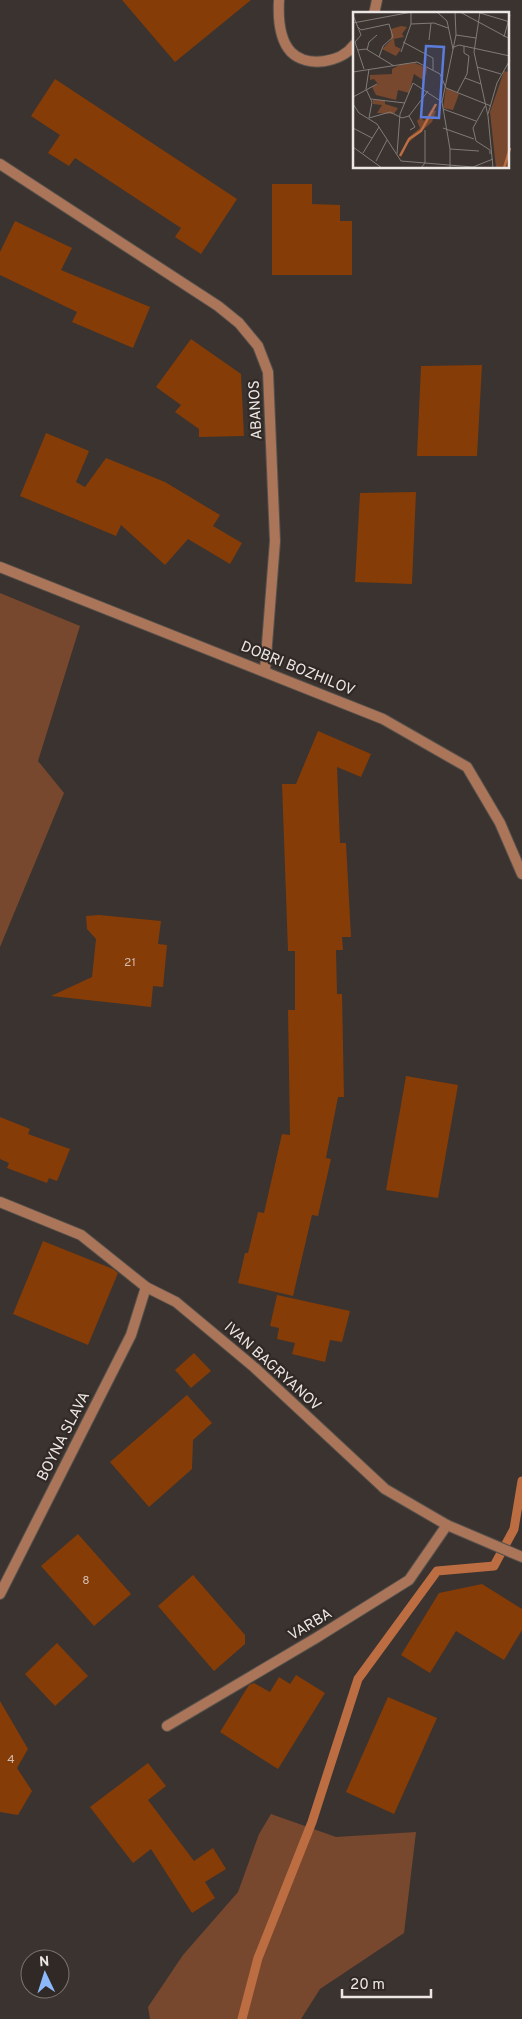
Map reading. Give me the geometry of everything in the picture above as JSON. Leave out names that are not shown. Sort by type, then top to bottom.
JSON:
[{"type":"street","points":[[279,0],[279,28],[292,52],[311,62],[333,60],[353,47]]},
{"type":"street","name":"ABANOS","points":[[0,164],[218,306],[239,324],[258,346],[268,372],[275,541],[265,670]]},
{"type":"street","name":"DOBRI BOZHILOV","points":[[0,567],[265,670],[383,719],[466,767],[500,823],[522,874]]},
{"type":"street","name":"IVAN BAGRYANOV","points":[[0,1202],[81,1236],[146,1287],[176,1302],[203,1323],[386,1489],[447,1525],[522,1558]]},
{"type":"street","name":"BOYNA SLAVA","points":[[0,1594],[131,1335],[146,1287]]},
{"type":"street","name":"VARBA","points":[[167,1726],[316,1638],[409,1580],[447,1525]]},
{"type":"shaded area","points":[[0,593],[80,626],[38,761],[64,793],[0,947]]},
{"type":"shaded area","points":[[271,1814],[336,1837],[416,1832],[404,1933],[320,1989],[301,2019],[150,2019],[148,2007],[183,1955],[238,1892],[259,1834]]},
{"type":"building","points":[[122,0],[251,0],[175,62]]},
{"type":"building","points":[[55,79],[237,199],[201,254],[175,237],[181,228],[75,158],[69,166],[48,153],[60,135],[31,116]]},
{"type":"building","points":[[272,184],[312,184],[312,204],[340,205],[340,221],[352,221],[352,275],[272,275]]},
{"type":"building","points":[[15,221],[72,248],[61,270],[150,307],[133,348],[72,322],[77,312],[0,275],[0,252]]},
{"type":"building","points":[[191,339],[241,374],[244,436],[199,437],[199,429],[175,412],[181,405],[156,387]]},
{"type":"building","points":[[482,365],[477,456],[417,456],[421,366]]},
{"type":"building","points":[[46,433],[89,451],[76,482],[85,487],[106,458],[165,482],[220,515],[213,526],[242,543],[230,564],[188,539],[165,565],[121,525],[116,536],[20,496]]},
{"type":"building","points":[[416,492],[412,584],[355,582],[360,493]]},
{"type":"building","points":[[318,731],[371,754],[361,777],[337,767],[340,843],[346,843],[351,937],[342,937],[343,950],[336,950],[337,994],[342,994],[344,1097],[338,1097],[326,1158],[331,1159],[318,1216],[312,1215],[293,1296],[238,1283],[258,1212],[264,1213],[282,1134],[290,1135],[288,1010],[295,1010],[295,951],[288,951],[282,784],[296,784]]},
{"type":"building","points":[[99,915],[161,921],[158,944],[167,945],[163,987],[153,986],[151,1007],[51,996],[92,977],[96,939],[87,929],[86,916]]},
{"type":"building","points":[[406,1076],[458,1085],[438,1198],[386,1190]]},
{"type":"building","points":[[0,1117],[30,1129],[28,1134],[70,1149],[57,1181],[49,1178],[47,1183],[7,1168],[9,1163],[0,1159]]},
{"type":"building","points":[[43,1241],[113,1269],[118,1273],[88,1345],[13,1314]]},
{"type":"building","points":[[277,1295],[350,1311],[342,1342],[330,1340],[325,1362],[292,1354],[295,1343],[277,1339],[279,1328],[270,1326]]},
{"type":"building","points":[[194,1353],[211,1371],[191,1388],[175,1370]]},
{"type":"building","points":[[187,1395],[212,1423],[193,1440],[192,1469],[149,1507],[110,1462]]},
{"type":"building","points":[[78,1534],[131,1594],[94,1626],[41,1566]]},
{"type":"building","points":[[193,1575],[245,1635],[245,1644],[214,1671],[158,1606]]},
{"type":"building","points":[[482,1584],[522,1609],[522,1630],[504,1660],[456,1631],[430,1673],[401,1655],[439,1593]]},
{"type":"building","points":[[57,1643],[88,1676],[55,1706],[25,1674]]},
{"type":"building","points":[[296,1675],[325,1693],[278,1769],[220,1732],[249,1685],[254,1683],[270,1692],[279,1677],[290,1684]]},
{"type":"building","points":[[388,1697],[437,1718],[394,1814],[346,1792]]},
{"type":"building","points":[[0,1701],[28,1749],[17,1768],[32,1791],[18,1815],[0,1812]]},
{"type":"building","points":[[148,1763],[166,1786],[148,1800],[194,1861],[213,1848],[226,1869],[205,1882],[215,1898],[192,1913],[151,1849],[133,1863],[90,1807]]},
{"type":"waterway","points":[[242,2019],[258,1958],[312,1822],[358,1679],[437,1571],[494,1566],[514,1529],[522,1481]]}]
